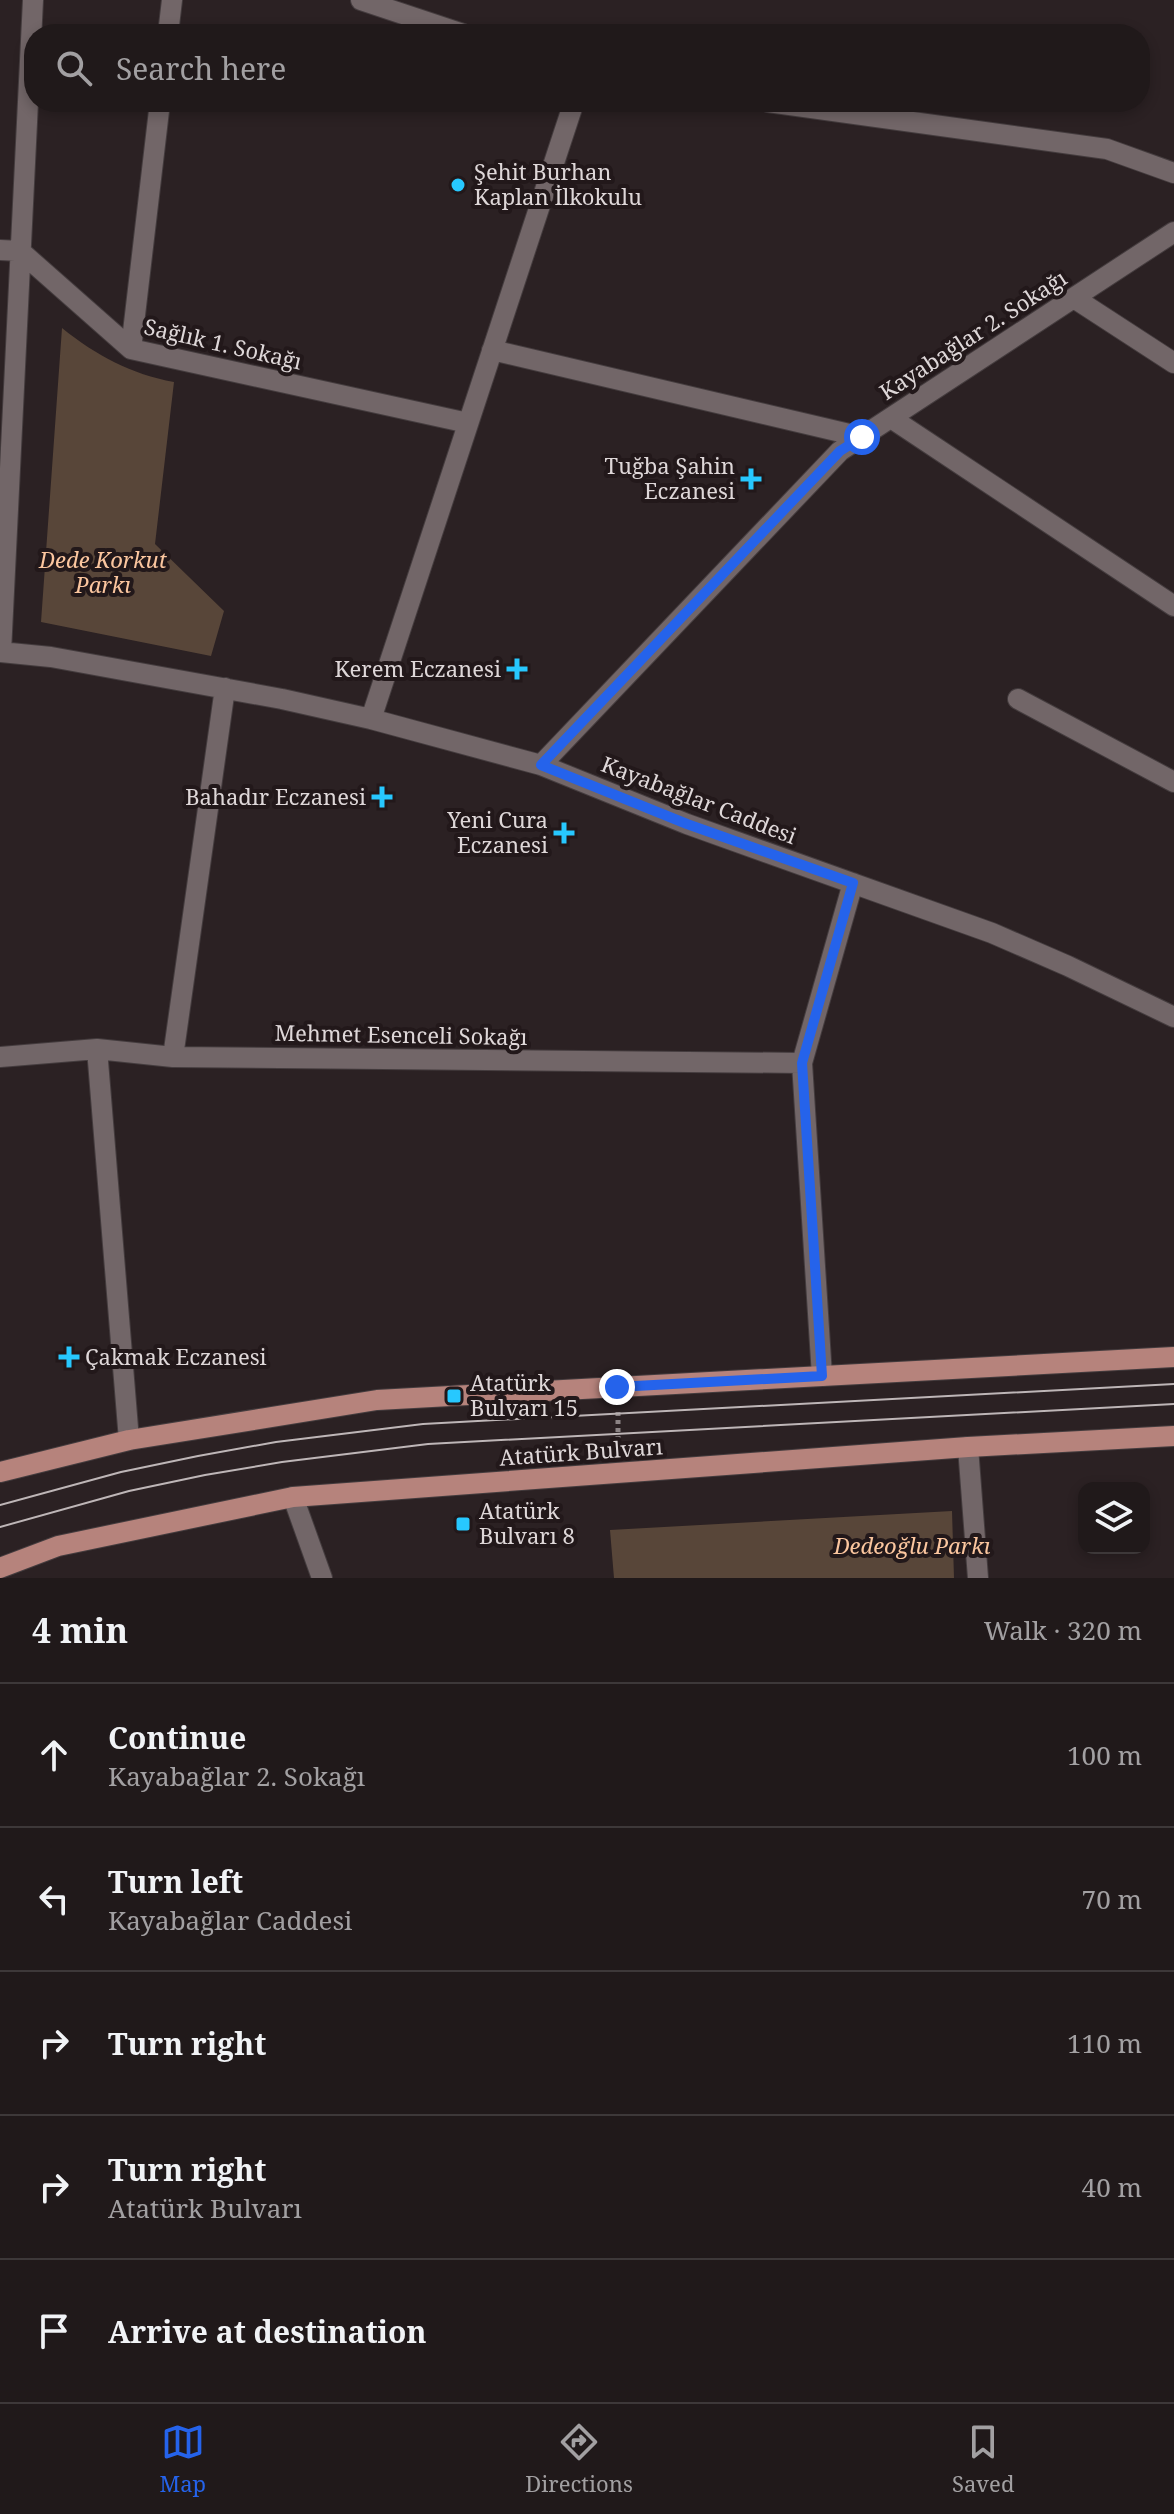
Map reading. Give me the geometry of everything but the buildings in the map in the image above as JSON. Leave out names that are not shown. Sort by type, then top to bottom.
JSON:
[{"type":"main road","points":[[0,1472],[129,1440],[377,1400],[1174,1357]]},
{"type":"main road","name":"Atatürk Bulvarı","points":[[0,1568],[58,1546],[293,1497],[968,1447],[1174,1436]]},
{"type":"street","points":[[31,24],[33,0]]},
{"type":"street","points":[[169,24],[172,0]]},
{"type":"street","points":[[361,0],[433,24]]},
{"type":"street","points":[[0,652],[10,250],[24,98]]},
{"type":"street","points":[[131,349],[159,112]]},
{"type":"street","points":[[371,719],[571,112]]},
{"type":"street","points":[[840,112],[1107,149],[1174,173]]},
{"type":"street","name":"Kayabağlar 2. Sokağı","points":[[541,765],[840,451],[1174,232]]},
{"type":"street","name":"Sağlık 1. Sokağı","points":[[10,250],[131,349],[468,423]]},
{"type":"street","points":[[1074,298],[1174,363]]},
{"type":"street","points":[[492,350],[862,437]]},
{"type":"street","points":[[891,418],[1174,606]]},
{"type":"street","name":"Kayabağlar Caddesi","points":[[0,652],[51,657],[225,688],[371,719],[541,765],[687,824],[992,933],[1174,1017]]},
{"type":"street","points":[[173,1057],[225,688]]},
{"type":"street","points":[[1018,699],[1174,782]]},
{"type":"street","points":[[822,1376],[802,1063],[853,883]]},
{"type":"street","points":[[97,1049],[129,1440]]},
{"type":"street","name":"Mehmet Esenceli Sokağı","points":[[0,1057],[97,1049],[173,1057],[802,1063]]},
{"type":"street","points":[[968,1447],[978,1578]]},
{"type":"street","points":[[293,1497],[322,1578]]},
{"type":"path","points":[[617,1387],[619,1473]]},
{"type":"green space","name":"Dede Korkut Parkı","points":[[62,328],[115,362],[174,382],[155,544],[224,611],[211,656],[41,622]]},
{"type":"green space","name":"Dedeoğlu Parkı","points":[[952,1511],[954,1578],[614,1578],[610,1530]]},
{"type":"tram line","points":[[0,1505],[121,1472],[198,1456],[276,1442],[423,1424],[1174,1384]]},
{"type":"tram line","points":[[0,1527],[129,1491],[205,1475],[428,1444],[1174,1404]]},
{"type":"place","name":"Şehit Burhan Kaplan İlkokulu","points":[[458,185]]},
{"type":"place","name":"Tuğba Şahin Eczanesi","points":[[751,479]]},
{"type":"place","name":"Kerem Eczanesi","points":[[517,669]]},
{"type":"place","name":"Bahadır Eczanesi","points":[[382,797]]},
{"type":"place","name":"Yeni Cura Eczanesi","points":[[564,833]]},
{"type":"place","name":"Çakmak Eczanesi","points":[[69,1357]]},
{"type":"place","name":"Atatürk Bulvarı 15","points":[[454,1396]]},
{"type":"place","name":"Atatürk Bulvarı 8","points":[[463,1524]]},
{"type":"route","points":[[617,1387],[822,1376],[802,1063],[853,883],[687,824],[541,765],[840,451],[862,437]]}]
